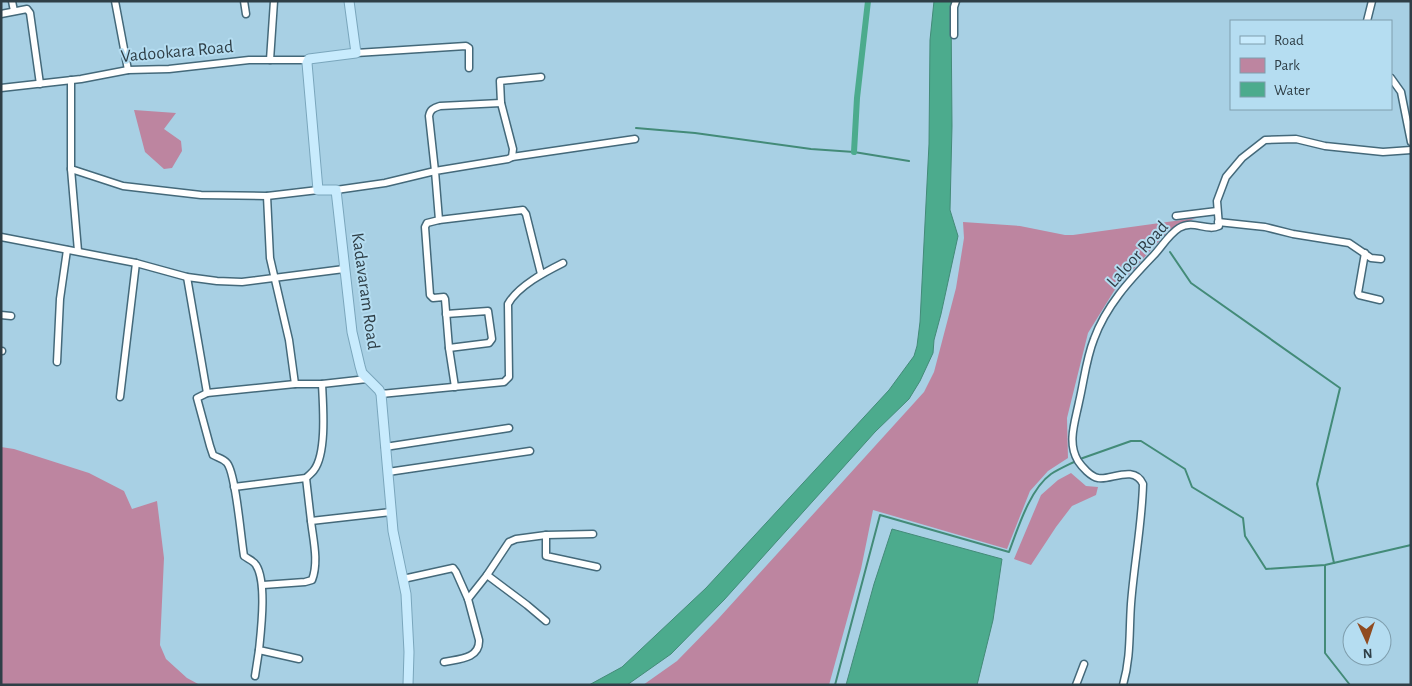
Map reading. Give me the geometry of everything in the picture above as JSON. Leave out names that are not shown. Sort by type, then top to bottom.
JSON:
[{"type":"main road","points":[[349,1],[356,53]]},
{"type":"main road","name":"Vadookara Road","points":[[307,60],[356,53]]},
{"type":"main road","points":[[307,60],[318,190],[336,190]]},
{"type":"main road","name":"Kadavaram Road","points":[[336,190],[354,340],[362,373],[381,394]]},
{"type":"main road","points":[[381,394],[393,531],[406,594],[408,685]]},
{"type":"street","points":[[12,1],[14,11]]},
{"type":"street","points":[[115,1],[128,70]]},
{"type":"street","points":[[244,1],[246,14]]},
{"type":"street","points":[[270,60],[274,1]]},
{"type":"street","points":[[954,35],[954,7],[956,1]]},
{"type":"street","points":[[1367,20],[1372,1]]},
{"type":"street","points":[[1,14],[27,10],[30,13],[40,84]]},
{"type":"street","name":"Vadookara Road","points":[[356,53],[466,46],[469,48],[469,68]]},
{"type":"street","name":"Vadookara Road","points":[[1,88],[71,80],[128,70],[169,69],[249,60],[307,60]]},
{"type":"street","points":[[512,157],[514,154],[501,103],[500,83],[502,80],[541,76]]},
{"type":"street","points":[[1392,79],[1401,92],[1411,142]]},
{"type":"street","points":[[71,80],[71,169],[78,251]]},
{"type":"street","points":[[439,220],[428,116],[430,111],[440,106],[501,103]]},
{"type":"street","points":[[336,190],[385,183],[435,171],[512,157],[635,139]]},
{"type":"street","points":[[1217,226],[1216,211],[1220,191],[1226,178],[1242,158],[1265,140],[1296,139],[1325,146],[1383,152],[1411,150]]},
{"type":"street","points":[[71,169],[123,186],[201,195],[267,196],[318,190]]},
{"type":"street","points":[[267,196],[270,258],[289,340],[295,384]]},
{"type":"street","points":[[455,387],[444,297],[433,298],[430,294],[425,224],[439,220],[523,210],[526,214],[541,274]]},
{"type":"street","points":[[1176,216],[1216,211]]},
{"type":"street","name":"Laloor Road","points":[[1123,685],[1127,669],[1131,631],[1131,606],[1143,484],[1140,479],[1123,474],[1098,478],[1080,463],[1075,456],[1072,435],[1094,338],[1120,292],[1179,228],[1194,224],[1265,227],[1293,234],[1349,243],[1371,258],[1381,259]]},
{"type":"street","points":[[1,238],[136,262],[187,277],[242,282],[344,268]]},
{"type":"street","points":[[56,362],[60,299],[67,250]]},
{"type":"street","points":[[1364,253],[1358,293],[1359,295],[1380,300]]},
{"type":"street","points":[[120,397],[136,262]]},
{"type":"street","points":[[381,394],[504,382],[507,380],[509,377],[508,304],[514,296],[541,274],[563,263]]},
{"type":"street","points":[[187,277],[207,394]]},
{"type":"street","points":[[446,314],[488,311],[492,339],[489,343],[449,348]]},
{"type":"street","points":[[1,315],[11,316]]},
{"type":"street","points":[[255,676],[259,650],[262,585],[259,570],[255,562],[244,556],[234,487],[228,465],[223,459],[213,455],[198,396],[295,384],[322,384],[367,379]]},
{"type":"street","points":[[234,487],[306,478],[314,471],[318,463],[322,443],[322,384]]},
{"type":"street","points":[[385,447],[509,428]]},
{"type":"street","points":[[388,472],[530,451]]},
{"type":"street","points":[[262,585],[312,580],[315,572],[315,561],[306,478]]},
{"type":"street","points":[[311,521],[392,512]]},
{"type":"street","points":[[468,599],[509,542],[516,539],[546,535],[593,534]]},
{"type":"street","points":[[546,535],[546,556],[597,567]]},
{"type":"street","points":[[403,579],[453,568],[456,572],[468,599],[480,647],[472,655],[444,662]]},
{"type":"street","points":[[487,575],[527,604],[546,621]]},
{"type":"street","points":[[259,650],[299,659]]},
{"type":"street","points":[[1076,685],[1084,664]]},
{"type":"green space","points":[[134,110],[176,113],[164,129],[181,141],[182,151],[172,168],[164,169],[145,152]]},
{"type":"green space","points":[[1196,218],[1170,229],[1114,291],[1088,333],[1067,418],[1068,458],[1048,471],[1030,491],[1007,549],[873,510],[861,569],[829,685],[643,685],[677,661],[718,619],[924,392],[934,372],[956,288],[964,238],[963,222],[1020,226],[1073,235]]},
{"type":"green space","points":[[1,447],[14,449],[89,473],[124,491],[132,509],[157,501],[164,558],[160,645],[166,659],[187,678],[200,685],[1,685]]},
{"type":"green space","points":[[1071,473],[1086,486],[1098,487],[1096,495],[1072,506],[1031,565],[1014,559],[1041,495],[1058,480]]},
{"type":"water","points":[[934,1],[953,1],[951,9],[952,126],[950,210],[958,236],[934,340],[933,353],[920,381],[909,399],[875,432],[724,600],[671,654],[627,685],[589,685],[622,667],[706,588],[889,390],[914,356],[920,322],[929,144],[930,40]]},
{"type":"water","points":[[892,529],[1002,559],[993,620],[977,685],[846,685],[874,584]]},
{"type":"waterway","points":[[854,152],[857,98],[868,1]]},
{"type":"waterway","points":[[636,128],[695,133],[811,149],[854,152],[909,161]]},
{"type":"waterway","points":[[1170,252],[1191,283],[1340,388],[1317,484],[1334,563]]},
{"type":"waterway","points":[[1080,459],[1131,441],[1141,441],[1185,469],[1192,487],[1243,518],[1245,536],[1266,569],[1325,565],[1411,545]]},
{"type":"waterway","points":[[835,685],[880,515],[1009,552],[1021,521],[1037,489],[1051,474],[1076,461]]},
{"type":"waterway","points":[[1325,566],[1325,653],[1350,685]]}]
